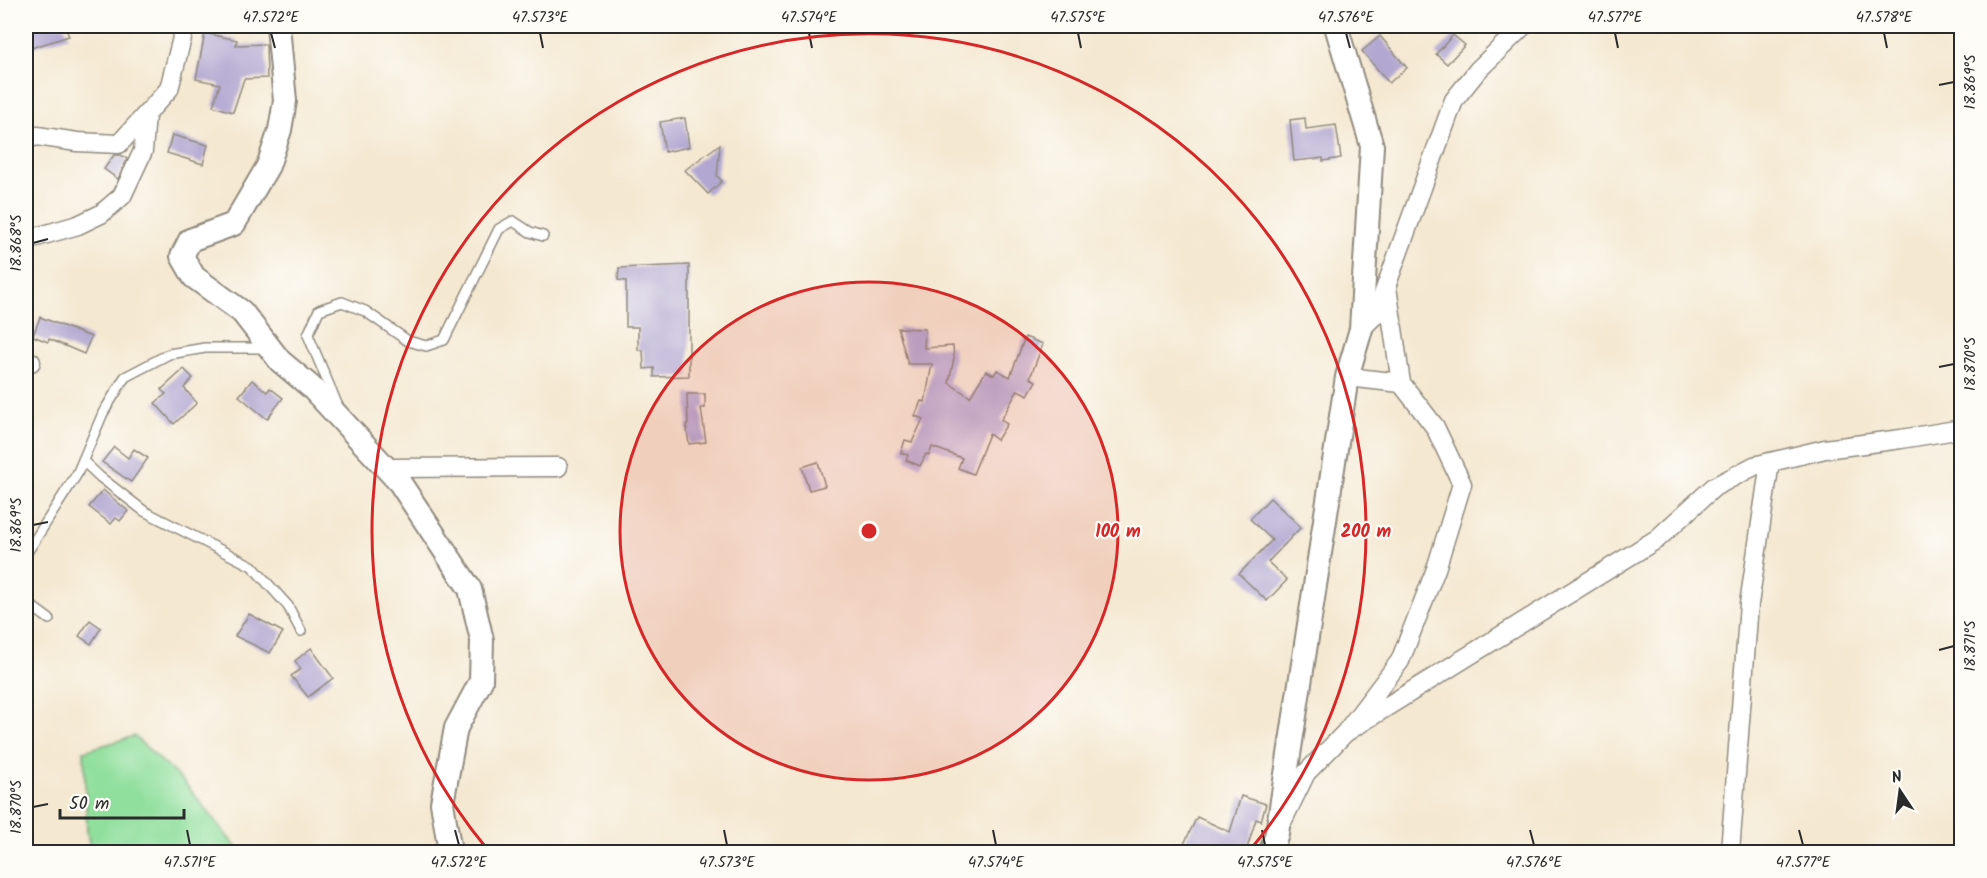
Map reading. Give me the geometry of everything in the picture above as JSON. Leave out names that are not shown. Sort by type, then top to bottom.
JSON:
[{"type":"street","points":[[26,139],[38,136],[77,142],[119,144],[169,89],[185,26]]},
{"type":"street","points":[[278,26],[285,100],[280,130],[268,166],[234,224],[190,240],[182,256],[194,277],[242,312],[280,361],[311,387],[400,483],[470,589],[482,640],[481,681],[456,728],[442,803],[450,852]]},
{"type":"street","points":[[1274,843],[1347,377],[1361,328],[1372,146],[1336,26]]},
{"type":"street","points":[[1361,328],[1376,314],[1454,100],[1478,70],[1523,26]]},
{"type":"street","points":[[26,240],[78,225],[101,214],[122,196],[143,151],[146,115]]},
{"type":"street","points":[[1274,843],[1306,773],[1346,732],[1400,661],[1436,569],[1462,484],[1435,427],[1401,383],[1387,287]]},
{"type":"street","points":[[1347,377],[1401,383]]},
{"type":"street","points":[[1346,732],[1657,538],[1714,487],[1754,466],[1825,449],[1962,429]]},
{"type":"street","points":[[1730,852],[1749,604],[1770,462]]},
{"type":"street","points":[[386,468],[558,468]]},
{"type":"lane","points":[[348,428],[308,335],[319,310],[342,302],[365,311],[408,341],[426,346],[444,340],[499,228],[513,221],[543,236]]},
{"type":"lane","points":[[26,554],[77,474],[103,413],[125,377],[169,354],[205,348],[270,348]]},
{"type":"lane","points":[[82,461],[144,511],[252,567],[288,606],[300,631]]},
{"type":"lane","points":[[26,602],[49,619]]},
{"type":"green space","points":[[134,736],[184,782],[240,852],[91,852],[87,832],[84,751]]},
{"type":"building","points":[[26,26],[64,26],[69,36],[28,49]]},
{"type":"building","points":[[205,33],[237,40],[236,45],[266,44],[267,78],[244,79],[233,112],[213,106],[220,84],[196,79]]},
{"type":"building","points":[[1453,35],[1465,45],[1447,64],[1436,54]]},
{"type":"building","points":[[1380,36],[1407,68],[1389,83],[1362,51]]},
{"type":"building","points":[[685,118],[689,147],[665,152],[660,122]]},
{"type":"building","points":[[1305,118],[1306,129],[1336,125],[1341,158],[1323,161],[1323,158],[1294,161],[1290,120]]},
{"type":"building","points":[[172,135],[208,145],[203,164],[167,153]]},
{"type":"building","points":[[720,144],[717,176],[722,181],[708,194],[685,170]]},
{"type":"building","points":[[114,155],[121,155],[127,159],[118,179],[104,169]]},
{"type":"building","points":[[689,265],[689,376],[654,377],[654,368],[644,369],[643,350],[638,350],[638,327],[626,327],[626,281],[618,280],[619,268]]},
{"type":"building","points":[[40,317],[91,337],[84,354],[49,339],[48,342],[33,336]]},
{"type":"building","points":[[898,328],[925,329],[924,348],[953,346],[954,358],[949,383],[970,397],[986,371],[994,375],[997,370],[1010,377],[1025,337],[1043,344],[1030,378],[1036,381],[1028,395],[1018,390],[1001,420],[1007,424],[997,440],[989,434],[973,474],[958,468],[962,458],[932,447],[920,466],[906,460],[908,455],[901,453],[905,440],[912,442],[923,419],[915,416],[921,401],[925,402],[932,364],[908,364]]},
{"type":"building","points":[[184,369],[193,378],[184,388],[197,403],[174,424],[155,403],[166,394],[161,390]]},
{"type":"building","points":[[252,380],[267,392],[270,388],[283,398],[267,419],[239,396]]},
{"type":"building","points":[[687,394],[705,394],[705,408],[701,408],[706,442],[689,444],[686,424],[688,424]]},
{"type":"building","points":[[114,447],[128,458],[134,449],[148,458],[131,482],[102,462]]},
{"type":"building","points":[[818,462],[825,486],[809,490],[802,467]]},
{"type":"building","points":[[103,490],[128,511],[120,521],[116,518],[111,524],[89,507]]},
{"type":"building","points":[[1270,498],[1301,527],[1268,562],[1287,580],[1267,601],[1239,574],[1272,540],[1250,519]]},
{"type":"building","points":[[249,614],[283,632],[270,653],[235,636]]},
{"type":"building","points":[[90,620],[101,628],[91,644],[79,636]]},
{"type":"building","points":[[311,648],[333,678],[308,697],[291,676],[301,669],[295,661]]},
{"type":"building","points":[[1241,796],[1266,804],[1261,821],[1256,819],[1246,852],[1202,852],[1184,844],[1197,817],[1230,832]]}]
